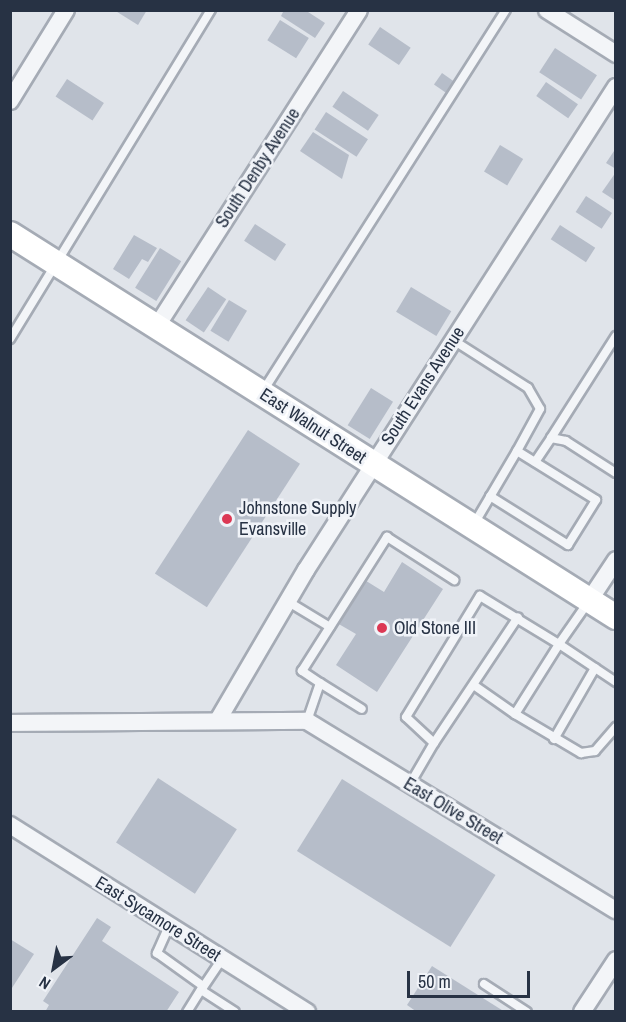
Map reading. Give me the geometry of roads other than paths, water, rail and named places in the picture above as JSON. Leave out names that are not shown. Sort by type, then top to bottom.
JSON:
[{"type":"main road","name":"East Walnut Street","points":[[10,234],[615,617]]},
{"type":"street","points":[[10,101],[66,10]]},
{"type":"street","name":"South Denby Avenue","points":[[157,326],[359,10]]},
{"type":"street","points":[[547,10],[615,54]]},
{"type":"street","name":"South Evans Avenue","points":[[218,720],[287,601],[615,87]]},
{"type":"street","points":[[589,601],[615,560]]},
{"type":"street","points":[[10,723],[307,721]]},
{"type":"street","name":"East Olive Street","points":[[307,721],[615,910]]},
{"type":"street","name":"East Sycamore Street","points":[[10,825],[307,1011]]},
{"type":"street","points":[[582,1011],[615,960]]},
{"type":"lane","points":[[10,339],[54,262],[211,10]]},
{"type":"lane","points":[[261,393],[506,10]]},
{"type":"lane","points":[[535,462],[615,336]]},
{"type":"lane","points":[[453,340],[528,388],[540,409],[472,527]]},
{"type":"lane","points":[[551,438],[566,441],[615,473]]},
{"type":"lane","points":[[490,496],[568,545],[596,500],[517,451]]},
{"type":"lane","points":[[362,709],[302,671],[387,537],[454,580]]},
{"type":"lane","points":[[434,743],[406,717],[480,596],[518,617],[615,682]]},
{"type":"lane","points":[[287,601],[330,627]]},
{"type":"lane","points":[[515,714],[558,644],[589,601]]},
{"type":"lane","points":[[410,784],[434,743],[475,686],[518,617]]},
{"type":"lane","points":[[554,739],[595,668]]},
{"type":"lane","points":[[307,721],[320,683]]},
{"type":"lane","points":[[475,686],[554,739],[582,753],[595,751],[615,727]]},
{"type":"lane","points":[[169,926],[157,954],[231,1010]]},
{"type":"lane","points":[[187,1011],[222,959]]},
{"type":"lane","points":[[484,984],[527,1011]]},
{"type":"place","name":"Johnstone Supply Evansville","points":[[227,519]]},
{"type":"place","name":"Old Stone III","points":[[382,628]]}]
